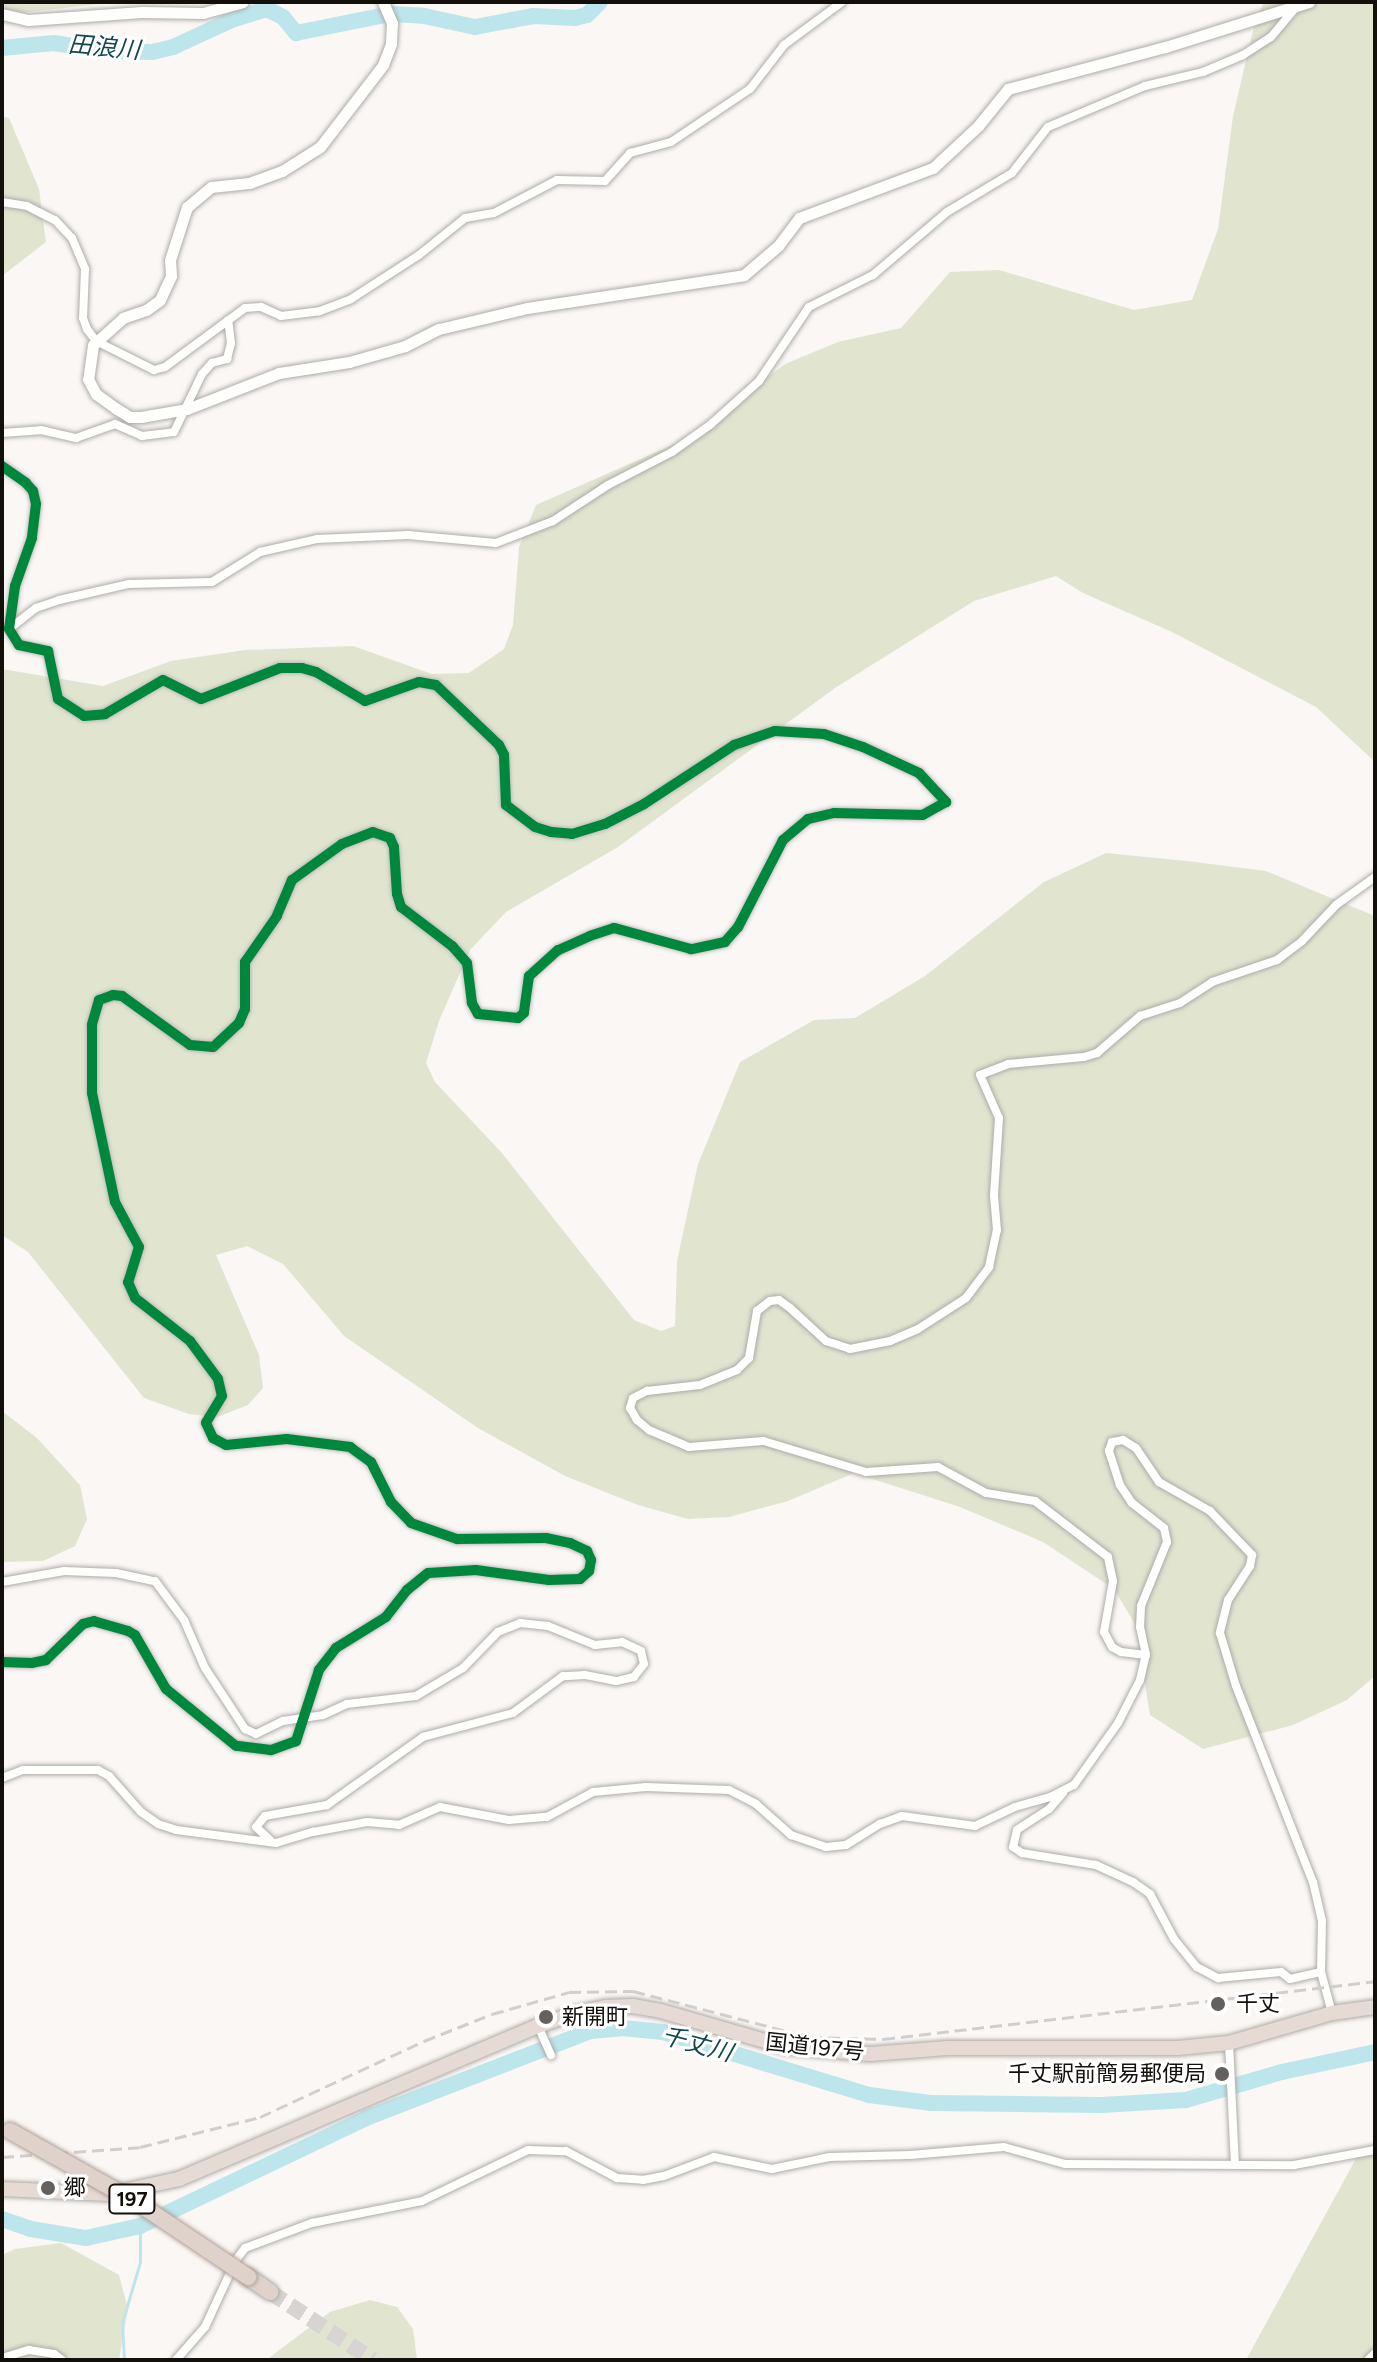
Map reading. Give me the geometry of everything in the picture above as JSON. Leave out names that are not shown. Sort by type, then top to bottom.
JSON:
[{"type":"highway","name":"国道197号","points":[[2,2189],[110,2194],[179,2179],[572,2014],[606,2007],[633,2006],[751,2040],[831,2053],[948,2048],[1178,2048],[1229,2043],[1332,2013],[1375,2007]]},
{"type":"highway","name":"197","points":[[6,2130],[138,2203],[270,2292]]},
{"type":"street","points":[[2,14],[28,20],[142,12],[203,13],[243,2]]},
{"type":"street","points":[[383,2],[392,23],[391,44],[383,65],[320,147],[282,171],[249,183],[211,187],[187,207],[170,260],[171,276],[160,300],[146,310],[123,318],[96,341],[89,361],[88,379],[96,394],[130,417],[187,409],[279,373],[349,362],[405,346],[439,329],[527,308],[744,275],[778,246],[799,218],[933,168],[978,126],[1008,89],[1165,47],[1303,4]]},
{"type":"street","points":[[2,202],[27,206],[55,220],[72,238],[85,269],[83,318],[96,341],[154,370],[165,367],[245,308],[261,307],[281,316],[320,311],[351,299],[419,255],[465,218],[494,213],[557,180],[605,181],[630,153],[671,142],[750,89],[784,45],[842,2]]},
{"type":"street","points":[[9,629],[36,608],[59,600],[129,584],[212,582],[260,552],[317,539],[408,535],[496,543],[553,521],[608,485],[672,452],[710,425],[759,381],[809,307],[873,275],[947,212],[1012,173],[1048,127],[1115,102],[1145,86],[1203,72],[1243,55],[1271,37],[1303,4]]},
{"type":"street","points":[[2,433],[41,430],[76,438],[115,424],[142,436],[165,436],[178,429],[202,374],[212,363],[227,359],[231,343],[228,320]]},
{"type":"street","points":[[2,466],[26,483],[33,491],[36,504],[32,538],[15,586],[9,629],[19,645],[48,651],[58,699],[91,718],[105,714],[163,680],[201,699],[280,668],[316,672],[365,701],[419,682],[436,685],[499,745],[504,755],[506,805],[535,827],[551,832],[572,834],[605,824],[644,804],[734,745],[775,731],[824,734],[863,747],[919,773],[946,802],[923,815],[834,813],[808,819],[783,840],[738,927],[725,942],[691,949],[614,928],[590,936],[558,950],[529,976],[524,1013],[518,1018],[478,1014],[472,1003],[467,963],[452,946],[401,907],[397,894],[394,847],[390,838],[373,832],[342,844],[292,880],[277,916],[245,962],[245,1009],[239,1023],[213,1047],[190,1045],[122,996],[113,995],[99,1000],[92,1025],[92,1093],[115,1202],[139,1247],[128,1282],[135,1298],[190,1341],[218,1379],[222,1396],[206,1423],[213,1438],[226,1445],[287,1439],[350,1447],[371,1462],[391,1502],[411,1523],[457,1539],[546,1538],[570,1543],[587,1551],[591,1560],[589,1571],[580,1579],[517,1577],[476,1570],[428,1573],[407,1590],[386,1617],[336,1648],[319,1670],[300,1733],[291,1746],[271,1750],[236,1746],[166,1689],[135,1635],[94,1621],[83,1624],[46,1660],[2,1662]]},
{"type":"street","points":[[1146,1655],[1121,1652],[1112,1647],[1104,1632],[1113,1581],[1108,1557],[1035,1501],[986,1493],[938,1467],[866,1472],[763,1441],[689,1447],[649,1430],[637,1420],[630,1408],[633,1398],[647,1391],[700,1385],[737,1370],[749,1358],[757,1311],[770,1301],[779,1300],[826,1341],[850,1349],[890,1341],[918,1329],[966,1298],[989,1267],[997,1230],[994,1195],[999,1118],[980,1075],[1008,1064],[1097,1053],[1140,1016],[1180,1003],[1212,982],[1277,960],[1302,941],[1336,905],[1375,877]]},
{"type":"street","points":[[1321,1972],[1290,1979],[1281,1972],[1218,1978],[1197,1967],[1174,1939],[1150,1894],[1133,1882],[1096,1865],[1022,1853],[1013,1847],[1017,1830],[1049,1809],[1082,1777],[1118,1723],[1140,1680],[1146,1655],[1140,1627],[1141,1606],[1165,1550],[1166,1535],[1158,1522],[1132,1503],[1120,1485],[1109,1451],[1116,1439],[1136,1448],[1151,1472],[1167,1489],[1217,1517],[1252,1555],[1250,1566],[1228,1600],[1220,1633],[1236,1686],[1313,1882],[1322,1921],[1321,1972],[1332,2013]]},
{"type":"street","points":[[2,1582],[17,1582],[40,1572],[64,1571],[116,1573],[155,1581],[184,1620],[205,1668],[245,1729],[256,1734],[283,1721],[323,1715],[347,1704],[416,1696],[463,1668],[498,1632],[520,1623],[548,1626],[595,1645],[630,1644],[641,1651],[644,1664],[634,1677],[616,1681],[585,1675],[563,1676],[513,1713],[423,1737],[351,1791],[327,1805],[265,1816],[256,1827],[276,1843]]},
{"type":"street","points":[[2,1778],[23,1770],[98,1770],[109,1776],[141,1812],[158,1824],[176,1830],[276,1843],[367,1822],[399,1825],[422,1812],[440,1807],[509,1820],[547,1817],[593,1792],[686,1786],[717,1787],[738,1794],[791,1835],[815,1846],[835,1847],[857,1840],[893,1818],[914,1816],[950,1825],[975,1826],[1015,1807],[1064,1792]]},
{"type":"street","points":[[540,2030],[551,2055]]},
{"type":"street","points":[[1229,2043],[1235,2164]]},
{"type":"street","points":[[176,2360],[205,2327],[236,2260],[245,2248],[312,2223],[430,2198],[498,2161],[528,2150],[566,2151],[617,2178],[643,2180],[664,2176],[714,2157],[772,2169],[830,2157],[910,2155],[991,2147],[1019,2150],[1065,2164],[1294,2165],[1375,2150]]},
{"type":"street","points":[[2,2358],[29,2350],[54,2354],[62,2360]]},
{"type":"street","points":[[1368,2360],[1375,2353]]},
{"type":"green space","points":[[2,2],[117,2],[2,15]]},
{"type":"green space","points":[[1264,2],[1375,2],[1375,762],[1316,707],[1172,632],[1083,593],[1056,576],[974,601],[835,688],[618,847],[506,912],[470,950],[439,1021],[426,1063],[435,1082],[501,1152],[634,1320],[661,1331],[675,1326],[677,1261],[698,1164],[740,1062],[814,1020],[855,1018],[925,976],[1044,882],[1106,853],[1187,861],[1266,871],[1375,916],[1375,1676],[1347,1700],[1293,1725],[1203,1749],[1150,1715],[1135,1624],[1114,1589],[1043,1542],[960,1507],[854,1473],[788,1501],[729,1517],[688,1519],[638,1505],[565,1476],[478,1428],[344,1336],[283,1264],[247,1246],[216,1255],[259,1355],[263,1388],[248,1405],[217,1417],[189,1414],[144,1398],[28,1252],[2,1235],[2,669],[103,686],[171,661],[245,650],[353,646],[432,674],[469,673],[504,649],[513,625],[519,547],[536,505],[686,439],[785,364],[838,342],[901,328],[950,272],[999,270],[1134,310],[1192,300],[1218,229],[1233,116],[1255,22]]},
{"type":"green space","points":[[2,116],[9,118],[39,189],[46,242],[2,276]]},
{"type":"green space","points":[[2,1411],[37,1438],[80,1485],[87,1519],[75,1546],[43,1561],[2,1562]]},
{"type":"green space","points":[[1375,2152],[1375,2360],[1246,2360],[1359,2153]]},
{"type":"green space","points":[[61,2243],[119,2275],[128,2309],[119,2360],[2,2360],[2,2255],[15,2249]]},
{"type":"green space","points":[[370,2300],[397,2307],[413,2329],[417,2360],[266,2360],[330,2312]]},
{"type":"waterway","name":"田浪川","points":[[391,14],[424,16],[475,27],[533,16],[575,18],[587,15],[600,2]]},
{"type":"waterway","name":"田浪川","points":[[2,48],[54,43],[105,51],[152,52],[173,47],[234,19],[267,9],[283,17],[296,33],[380,16]]},
{"type":"waterway","name":"千丈川","points":[[2,2219],[31,2229],[86,2238],[140,2226],[366,2118],[590,2031],[622,2028],[663,2032],[869,2095],[931,2103],[1102,2105],[1186,2100],[1282,2072],[1375,2052]]},
{"type":"waterway","points":[[124,2360],[122,2323],[140,2262],[140,2226]]},
{"type":"tunnel","points":[[270,2292],[373,2360]]},
{"type":"railway","points":[[2,2157],[140,2147],[260,2117],[424,2041],[492,2014],[569,1992],[633,1991],[810,2037],[883,2039],[1375,1981]]},
{"type":"cycle path","points":[[2,466],[26,483],[33,491],[36,504],[32,538],[15,586],[9,629],[19,645],[48,651],[58,699],[84,716],[105,714],[163,680],[201,699],[280,668],[302,668],[316,672],[365,701],[419,682],[436,685],[499,745],[504,755],[506,805],[535,827],[551,832],[572,834],[605,824],[644,804],[734,745],[775,731],[824,734],[863,747],[919,773],[946,802],[923,815],[834,813],[808,819],[783,840],[738,927],[725,942],[691,949],[614,928],[590,936],[558,950],[529,976],[524,1013],[518,1018],[478,1014],[472,1003],[467,963],[452,946],[401,907],[397,894],[394,847],[390,838],[373,832],[342,844],[292,880],[277,916],[245,962],[245,1009],[239,1023],[213,1047],[190,1045],[122,996],[113,995],[99,1000],[92,1025],[92,1093],[115,1202],[139,1247],[128,1282],[135,1298],[190,1341],[218,1379],[222,1396],[206,1423],[213,1438],[226,1445],[287,1439],[350,1447],[371,1462],[391,1502],[411,1523],[457,1539],[546,1538],[570,1543],[587,1551],[591,1560],[589,1571],[580,1579],[549,1580],[476,1570],[428,1573],[407,1590],[386,1617],[336,1648],[319,1670],[296,1741],[271,1750],[236,1746],[166,1689],[135,1635],[128,1631],[94,1621],[83,1624],[46,1660],[2,1662]]},
{"type":"place","name":"千丈","points":[[1218,2004]]},
{"type":"place","name":"新開町","points":[[546,2017]]},
{"type":"place","name":"千丈駅前簡易郵便局","points":[[1222,2074]]},
{"type":"place","name":"郷","points":[[48,2188]]}]
